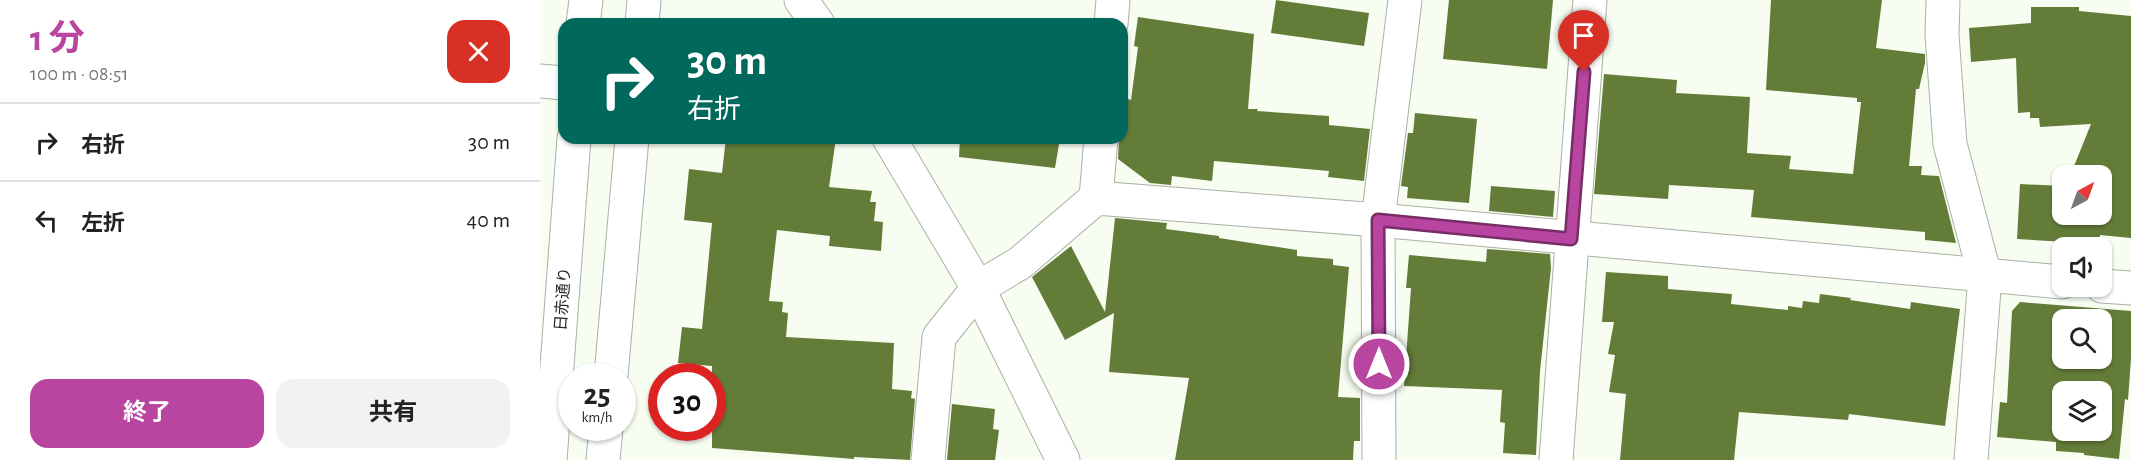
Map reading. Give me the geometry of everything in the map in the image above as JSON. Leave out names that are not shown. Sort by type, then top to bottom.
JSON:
[{"type":"street","points":[[584,18],[586,0]]},
{"type":"street","points":[[642,18],[644,0]]},
{"type":"street","points":[[801,0],[814,18]]},
{"type":"street","points":[[1112,18],[1113,0]]},
{"type":"street","points":[[1379,460],[1378,220],[1405,0]]},
{"type":"street","points":[[1556,460],[1590,0]]},
{"type":"street","points":[[1943,0],[1942,35],[1950,144],[1985,276],[1971,460]]},
{"type":"street","points":[[540,81],[558,82]]},
{"type":"street","name":"日赤通り","points":[[550,460],[574,144]]},
{"type":"street","points":[[612,363],[631,144]]},
{"type":"street","points":[[893,144],[978,288],[1063,460]]},
{"type":"street","points":[[928,460],[939,337],[978,288],[1020,263],[1096,198],[1100,144]]},
{"type":"street","points":[[1096,198],[1378,220],[2052,281]]},
{"type":"street","points":[[2112,287],[2131,288]]},
{"type":"street","points":[[603,460],[605,441]]},
{"type":"building","points":[[1276,0],[1369,13],[1364,46],[1271,33]]},
{"type":"building","points":[[1449,0],[1553,0],[1547,69],[1443,59]]},
{"type":"building","points":[[1771,0],[1882,0],[1876,48],[1925,54],[1919,89],[1916,89],[1909,166],[1922,166],[1921,175],[1939,176],[1956,243],[1925,240],[1925,232],[1751,217],[1754,190],[1669,185],[1668,199],[1594,194],[1604,74],[1677,80],[1676,93],[1750,97],[1747,153],[1791,156],[1789,169],[1853,174],[1861,102],[1857,102],[1857,98],[1766,90]]},
{"type":"building","points":[[2031,7],[2079,7],[2079,11],[2131,16],[2131,238],[2100,235],[2100,237],[2052,237],[2052,241],[2017,239],[2020,184],[2052,186],[2052,225],[2112,225],[2112,165],[2074,165],[2091,124],[2040,127],[2039,118],[2030,118],[2030,112],[2018,113],[2016,58],[1971,62],[1969,28],[2031,23]]},
{"type":"building","points":[[1138,17],[1254,34],[1248,109],[1329,116],[1329,125],[1370,129],[1364,181],[1328,177],[1329,171],[1214,161],[1212,181],[1172,176],[1171,185],[1150,183],[1118,159],[1119,144],[1128,144],[1128,99],[1131,100],[1138,47],[1134,46]]},
{"type":"building","points":[[1415,113],[1477,119],[1469,203],[1407,198],[1408,187],[1401,186],[1408,133],[1413,133]]},
{"type":"building","points":[[725,144],[835,144],[829,187],[872,191],[870,202],[876,202],[874,221],[883,222],[881,251],[829,246],[830,236],[777,230],[769,301],[783,302],[782,312],[788,313],[786,337],[894,343],[892,389],[912,391],[911,398],[915,399],[910,460],[854,457],[854,459],[712,448],[712,441],[726,441],[726,363],[678,363],[682,327],[702,329],[712,223],[684,220],[689,169],[722,173]]},
{"type":"building","points":[[960,144],[1059,144],[1055,168],[959,157]]},
{"type":"building","points":[[1491,186],[1555,191],[1553,217],[1489,211]]},
{"type":"building","points":[[1115,218],[1167,223],[1166,229],[1297,250],[1297,256],[1333,259],[1333,265],[1349,267],[1338,397],[1360,398],[1360,441],[1354,441],[1353,460],[1175,460],[1189,378],[1109,372],[1114,313],[1065,340],[1032,277],[1071,246],[1105,312]]},
{"type":"building","points":[[1487,249],[1550,254],[1551,268],[1540,371],[1536,455],[1503,453],[1505,423],[1500,422],[1502,390],[1404,386],[1411,288],[1406,288],[1409,255],[1486,262]]},
{"type":"building","points":[[1606,272],[1668,276],[1668,289],[1732,294],[1731,304],[1788,310],[1788,306],[1802,308],[1803,301],[1819,303],[1820,294],[1910,309],[1911,302],[1960,309],[1945,426],[1849,414],[1848,420],[1739,412],[1734,460],[1620,460],[1626,394],[1609,392],[1615,355],[1608,354],[1614,322],[1602,322]]},
{"type":"building","points":[[2020,302],[2106,309],[2052,309],[2052,369],[2112,369],[2112,309],[2131,311],[2128,400],[2125,399],[2119,459],[2056,451],[2056,442],[1997,437],[2000,402],[2007,403],[2012,311]]},
{"type":"building","points":[[952,404],[995,409],[993,429],[999,430],[995,460],[947,460]]},
{"type":"route","points":[[1379,364],[1378,220],[1571,239],[1584,72]]}]
